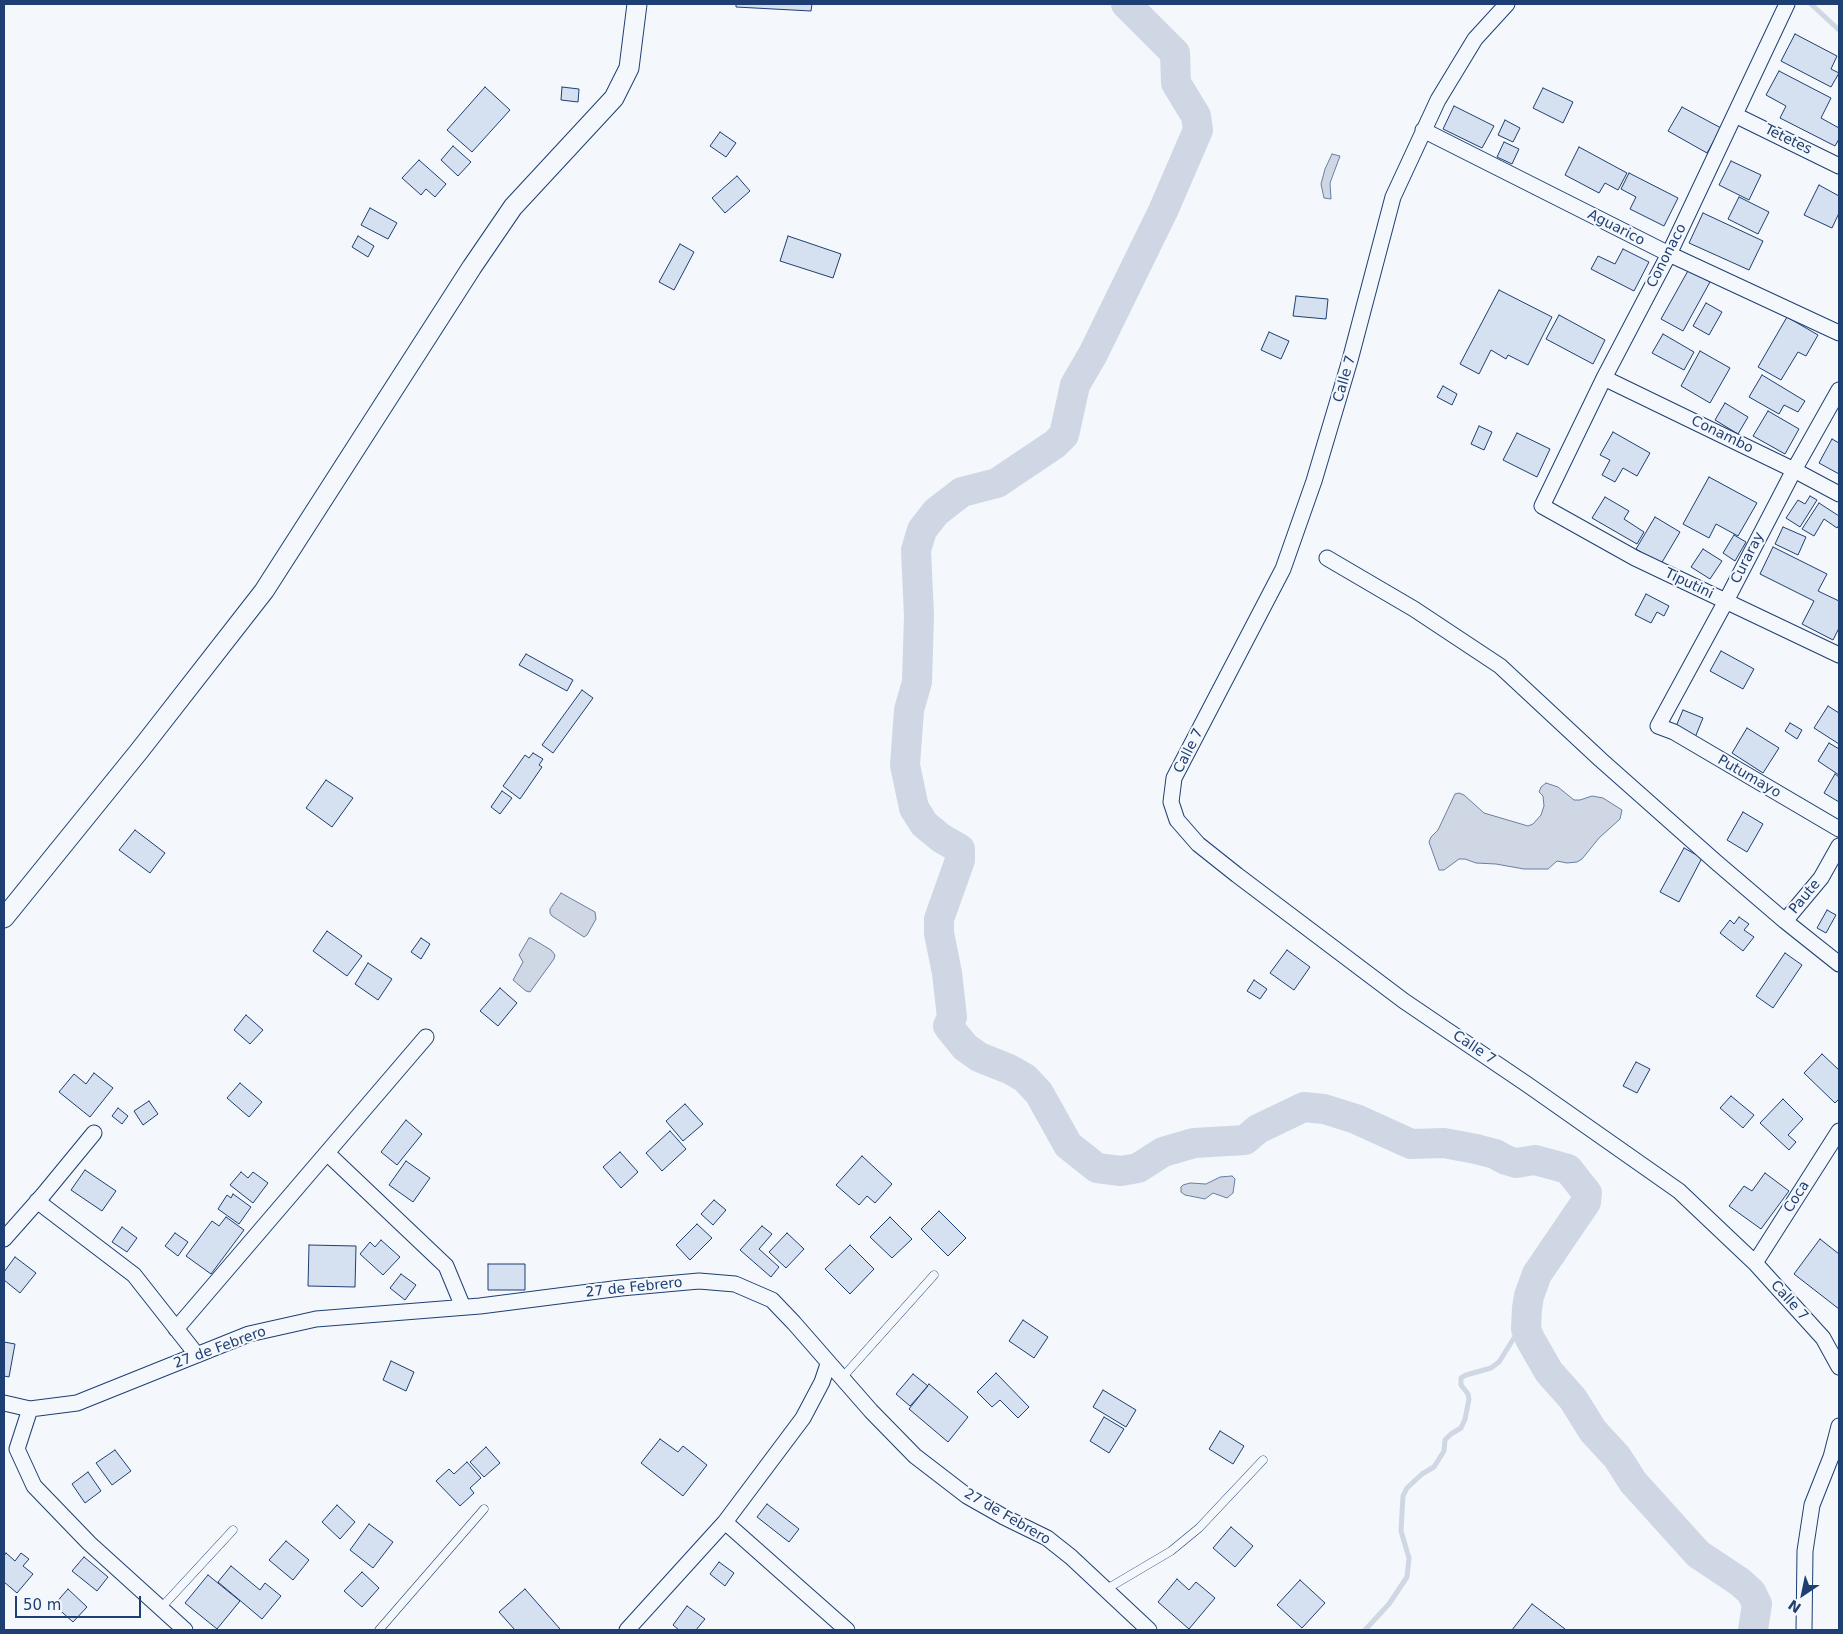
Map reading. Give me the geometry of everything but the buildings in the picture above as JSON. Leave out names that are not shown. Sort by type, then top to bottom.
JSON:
[{"type":"street","points":[[4,918],[140,750],[264,591],[467,275],[513,207],[614,98],[629,68],[637,4]]},
{"type":"street","name":"Calle 7","points":[[1507,4],[1475,39],[1438,100],[1393,198],[1350,360],[1314,481],[1283,569],[1174,778],[1171,802],[1177,820],[1198,844],[1404,1001],[1679,1191],[1755,1263],[1823,1338],[1839,1367]]},
{"type":"street","name":"Cononaco","points":[[1542,506],[1604,378],[1669,254],[1787,4]]},
{"type":"street","name":"Tetetes","points":[[1735,115],[1839,166]]},
{"type":"street","name":"Aguarico","points":[[1423,130],[1669,254],[1839,333]]},
{"type":"street","name":"Conambo","points":[[1604,378],[1794,470],[1839,494]]},
{"type":"street","name":"Curaray","points":[[1658,726],[1794,470],[1839,390]]},
{"type":"street","name":"Tiputini","points":[[1542,506],[1635,558],[1839,655]]},
{"type":"street","points":[[1327,558],[1414,609],[1500,666],[1601,760],[1785,921],[1839,964]]},
{"type":"street","name":"Putumayo","points":[[1658,726],[1682,737],[1839,829]]},
{"type":"street","name":"Paute","points":[[1785,921],[1821,878],[1839,846]]},
{"type":"street","points":[[176,1329],[426,1037]]},
{"type":"street","name":"Coca","points":[[1755,1263],[1839,1131]]},
{"type":"street","points":[[4,1238],[37,1202],[94,1133]]},
{"type":"street","points":[[327,1153],[446,1266],[464,1307]]},
{"type":"street","points":[[37,1202],[134,1275],[197,1355]]},
{"type":"street","name":"27 de Febrero","points":[[4,1403],[30,1409],[77,1403],[250,1334],[316,1319],[464,1307],[699,1281],[735,1284],[772,1300],[841,1379],[915,1456],[967,1496],[1047,1538],[1071,1557],[1149,1630]]},
{"type":"street","points":[[627,1630],[725,1522],[803,1418],[822,1382],[828,1364]]},
{"type":"street","points":[[30,1409],[10,1446],[34,1486],[89,1543],[185,1630]]},
{"type":"street","points":[[1804,1630],[1805,1551],[1812,1505],[1831,1457],[1839,1426]]},
{"type":"street","points":[[725,1522],[847,1630]]},
{"type":"lane","points":[[841,1379],[934,1275]]},
{"type":"lane","points":[[1105,1590],[1171,1550],[1192,1534],[1263,1460]]},
{"type":"lane","points":[[379,1630],[484,1509]]},
{"type":"lane","points":[[160,1609],[233,1530]]},
{"type":"shaded area","points":[[1332,154],[1340,156],[1330,183],[1331,199],[1324,198],[1321,184]]},
{"type":"shaded area","points":[[1546,783],[1558,787],[1574,800],[1592,796],[1603,798],[1622,810],[1620,819],[1577,862],[1557,861],[1548,869],[1524,869],[1459,859],[1444,870],[1439,870],[1429,842],[1438,830],[1455,794],[1464,795],[1484,813],[1528,826],[1533,824],[1541,815],[1544,806],[1543,796],[1539,792]]},
{"type":"shaded area","points":[[561,893],[595,912],[596,919],[584,937],[550,913],[550,909]]},
{"type":"shaded area","points":[[529,938],[551,950],[555,955],[530,992],[513,980],[523,962],[519,955]]},
{"type":"shaded area","points":[[1232,1176],[1235,1179],[1233,1193],[1227,1198],[1213,1193],[1205,1199],[1185,1195],[1181,1192],[1183,1185],[1190,1183],[1206,1184],[1220,1177]]},
{"type":"waterway","points":[[1126,4],[1175,53],[1176,83],[1196,116],[1198,130],[1163,211],[1093,354],[1075,385],[1064,435],[1055,444],[997,483],[962,492],[936,512],[922,530],[916,550],[919,616],[917,682],[909,710],[905,765],[914,808],[924,824],[941,838],[960,849],[960,860],[939,919],[939,933],[947,973],[952,1017],[948,1026],[965,1047],[979,1057],[1009,1069],[1025,1078],[1039,1093],[1068,1145],[1097,1168],[1121,1171],[1138,1168],[1163,1152],[1194,1143],[1245,1140],[1258,1129],[1304,1107],[1324,1109],[1356,1119],[1411,1144],[1444,1143],[1495,1154],[1516,1163],[1535,1160],[1568,1169],[1587,1193],[1586,1202],[1537,1274],[1527,1308],[1526,1329],[1530,1339],[1549,1372],[1573,1399],[1593,1431],[1617,1457],[1633,1482],[1698,1554],[1740,1582],[1751,1592],[1757,1604],[1753,1630]]},
{"type":"waterway","points":[[1811,4],[1839,30]]},
{"type":"waterway","points":[[1365,1630],[1389,1604],[1407,1577],[1409,1558],[1401,1531],[1403,1496],[1407,1488],[1422,1474],[1434,1467],[1444,1451],[1445,1440],[1461,1428],[1469,1399],[1468,1394],[1461,1385],[1461,1378],[1491,1368],[1499,1362],[1514,1338],[1530,1339]]}]
